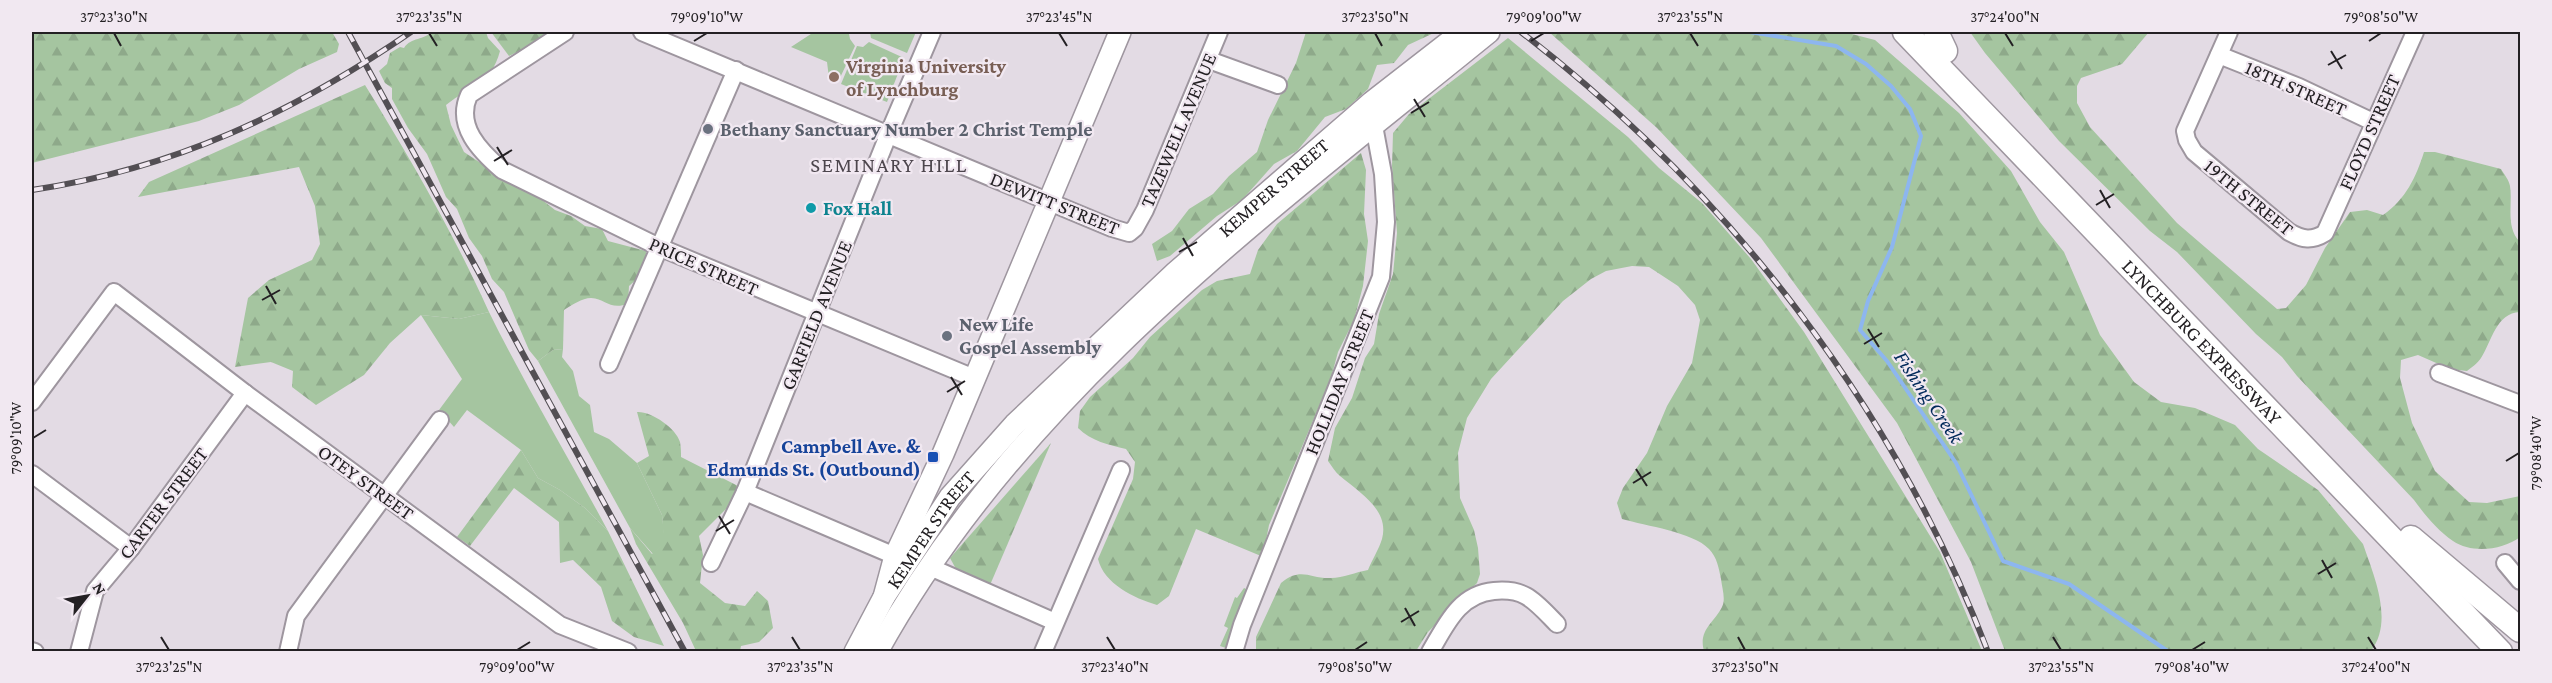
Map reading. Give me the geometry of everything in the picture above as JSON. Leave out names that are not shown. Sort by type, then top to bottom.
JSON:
[{"type":"highway","points":[[1889,32],[1971,100]]},
{"type":"highway","name":"LYNCHBURG EXPRESSWAY","points":[[1905,32],[2500,651]]},
{"type":"highway","name":"LYNCHBURG EXPRESSWAY","points":[[1926,32],[1940,41],[2520,651]]},
{"type":"highway","points":[[2411,538],[2520,630]]},
{"type":"main road","points":[[855,651],[884,597],[895,556],[934,475],[1120,32]]},
{"type":"main road","name":"KEMPER STREET","points":[[877,651],[898,613],[968,513],[1055,408],[1120,345],[1462,32]]},
{"type":"main road","name":"KEMPER STREET","points":[[884,597],[951,497],[1015,424],[1121,322],[1372,113],[1489,32]]},
{"type":"main road","points":[[934,475],[951,497],[968,513]]},
{"type":"street","name":"PRICE STREET","points":[[565,32],[469,95],[464,115],[467,127],[485,155],[502,170],[659,247],[974,378]]},
{"type":"street","name":"DEWITT STREET","points":[[642,32],[889,133],[1112,228],[1129,233],[1135,228]]},
{"type":"street","name":"GARFIELD AVENUE","points":[[711,564],[745,492],[932,32]]},
{"type":"street","name":"TAZEWELL AVENUE","points":[[1135,228],[1209,60],[1219,32]]},
{"type":"street","points":[[2219,55],[2229,32]]},
{"type":"street","name":"FLOYD STREET","points":[[2325,233],[2415,32]]},
{"type":"street","name":"18TH STREET","points":[[2219,55],[2299,87],[2373,122]]},
{"type":"street","name":"19TH STREET","points":[[2219,55],[2185,131],[2194,152],[2289,232],[2301,239],[2315,239],[2325,233]]},
{"type":"street","points":[[1209,60],[1278,85]]},
{"type":"street","points":[[609,364],[736,70]]},
{"type":"street","name":"HOLLIDAY STREET","points":[[1234,651],[1242,625],[1381,277],[1386,222],[1383,174],[1372,113]]},
{"type":"street","name":"OTEY STREET","points":[[32,402],[114,292],[245,393],[560,625],[628,651]]},
{"type":"street","points":[[2439,373],[2520,404]]},
{"type":"street","name":"CARTER STREET","points":[[79,651],[95,591],[131,548],[245,393]]},
{"type":"street","points":[[288,651],[296,616],[440,420]]},
{"type":"street","points":[[1043,651],[1121,470]]},
{"type":"street","points":[[32,474],[131,548]]},
{"type":"street","points":[[745,492],[895,556]]},
{"type":"street","points":[[2505,563],[2520,581]]},
{"type":"street","points":[[930,567],[1055,622]]},
{"type":"street","points":[[1430,651],[1455,611],[1468,598],[1487,591],[1506,590],[1527,596],[1557,624]]},
{"type":"green space","points":[[32,32],[332,32],[339,44],[337,52],[299,69],[239,105],[199,121],[32,163]]},
{"type":"green space","points":[[431,32],[486,32],[488,38],[500,51],[491,71],[479,84],[446,105],[451,125],[464,152],[555,210],[571,216],[585,226],[602,229],[608,241],[646,251],[646,271],[629,286],[628,304],[616,306],[588,298],[564,310],[563,349],[553,350],[538,361],[529,350],[504,292],[492,279],[482,256],[469,238],[457,209],[446,197],[427,154],[408,128],[392,99],[392,88],[385,83],[379,71],[387,64],[390,53],[400,47],[404,48],[410,42]]},
{"type":"green space","points":[[491,32],[546,32],[548,37],[509,56]]},
{"type":"green space","points":[[814,32],[844,32],[849,34],[855,46],[838,82],[829,78],[827,62],[791,47]]},
{"type":"green space","points":[[870,32],[916,32],[907,53],[871,38]]},
{"type":"green space","points":[[1306,32],[1436,32],[1408,45],[1394,63],[1377,65],[1368,89],[1346,109],[1325,117],[1297,151],[1274,164],[1242,200],[1217,216],[1170,256],[1157,261],[1152,244],[1172,231],[1189,209],[1213,194],[1229,176],[1257,152],[1268,120],[1296,63]]},
{"type":"green space","points":[[1549,32],[1844,32],[1875,40],[1959,113],[2011,171],[2040,222],[2064,252],[2100,335],[2134,382],[2161,402],[2195,408],[2235,425],[2258,449],[2318,490],[2363,544],[2380,598],[2381,626],[2378,639],[2371,651],[2005,651],[1971,562],[1897,423],[1761,238],[1657,128]]},
{"type":"green space","points":[[1970,32],[2149,32],[2122,64],[2081,78],[2077,86],[2077,103],[2090,127],[2177,223],[2277,309],[2286,308],[2306,285],[2325,248],[2350,212],[2367,210],[2383,215],[2398,202],[2414,179],[2424,152],[2435,152],[2501,169],[2508,179],[2511,193],[2511,222],[2515,236],[2520,242],[2520,312],[2505,317],[2481,358],[2467,371],[2450,369],[2418,355],[2401,360],[2400,378],[2412,423],[2435,471],[2469,502],[2487,503],[2520,496],[2520,537],[2505,545],[2478,549],[2461,545],[2442,532],[2282,357],[2256,334],[2177,252],[2150,231],[2059,141]]},
{"type":"green space","points":[[1508,38],[1628,137],[1659,168],[1702,203],[1751,259],[1804,332],[1940,552],[1982,651],[1704,651],[1705,632],[1719,613],[1724,601],[1714,556],[1702,543],[1692,538],[1622,519],[1617,503],[1623,488],[1647,453],[1667,406],[1692,363],[1700,320],[1695,305],[1678,286],[1649,267],[1632,266],[1606,271],[1591,279],[1563,301],[1491,379],[1467,418],[1458,453],[1460,498],[1474,530],[1480,574],[1477,583],[1428,632],[1416,651],[1256,652],[1256,637],[1281,583],[1300,574],[1336,578],[1368,570],[1381,543],[1383,529],[1377,511],[1364,495],[1338,474],[1328,461],[1335,428],[1352,398],[1365,358],[1374,344],[1379,314],[1393,274],[1397,233],[1392,166],[1393,133],[1409,114]]},
{"type":"green space","points":[[869,42],[904,58],[887,102],[841,84],[857,46],[863,47]]},
{"type":"green space","points":[[365,85],[431,197],[489,312],[459,319],[421,315],[390,343],[364,375],[316,405],[292,387],[293,371],[271,362],[235,367],[248,298],[269,280],[312,260],[320,244],[315,206],[299,167],[138,197],[149,182]]},
{"type":"green space","points":[[1361,153],[1366,170],[1364,214],[1368,241],[1363,286],[1354,320],[1338,352],[1331,378],[1269,525],[1264,551],[1261,556],[1196,529],[1169,596],[1157,605],[1130,594],[1113,583],[1101,568],[1098,559],[1133,479],[1135,462],[1126,449],[1094,439],[1078,428],[1080,411],[1090,397],[1133,358],[1150,337],[1202,290],[1217,281],[1250,274],[1258,250],[1277,224]]},
{"type":"green space","points":[[489,312],[608,531],[585,508],[538,478],[521,450],[467,410],[454,427],[439,410],[462,379],[421,315],[459,319]]},
{"type":"green space","points":[[563,349],[562,357],[573,371],[579,396],[590,405],[594,432],[609,439],[637,463],[662,515],[665,543],[653,554],[630,528],[538,361],[553,350]]},
{"type":"green space","points":[[637,412],[656,417],[674,431],[680,442],[681,457],[740,487],[728,507],[699,536],[703,555],[700,583],[725,603],[745,606],[757,591],[768,601],[773,628],[759,642],[741,646],[740,651],[696,651],[683,623],[636,544],[630,528],[652,554],[664,543],[662,515],[637,463],[649,456]]},
{"type":"green space","points":[[1051,443],[990,585],[956,569],[950,558]]},
{"type":"green space","points":[[521,450],[538,478],[585,508],[608,531],[664,646],[634,637],[612,621],[601,587],[573,560],[560,563],[559,522],[514,488],[470,546],[457,537]]},
{"type":"green space","points":[[1244,588],[1250,591],[1230,646],[1226,648],[1220,646],[1228,628],[1224,626],[1235,597],[1237,598]]},
{"type":"waterway","name":"Fishing Creek","points":[[1750,32],[1836,46],[1866,64],[1891,86],[1910,109],[1921,136],[1892,247],[1868,301],[1860,330],[1887,361],[1956,463],[2003,561],[2069,584],[2169,652]]},
{"type":"railway","points":[[348,32],[685,652]]},
{"type":"railway","points":[[32,190],[84,181],[134,168],[230,134],[322,88],[411,32]]},
{"type":"railway","points":[[1521,32],[1597,94],[1668,162],[1735,234],[1797,310],[1854,390],[1905,474],[1949,561],[1988,652]]},
{"type":"place","name":"Virginia University of Lynchburg","points":[[834,77]]},
{"type":"place","name":"Bethany Sanctuary Number 2 Christ Temple","points":[[708,129]]},
{"type":"place","name":"Fox Hall","points":[[811,208]]},
{"type":"place","name":"New Life Gospel Assembly","points":[[947,336]]},
{"type":"place","name":"Campbell Ave. & Edmunds St. (Outbound)","points":[[933,457]]},
{"type":"district","name":"SEMINARY HILL","points":[[889,165]]}]
